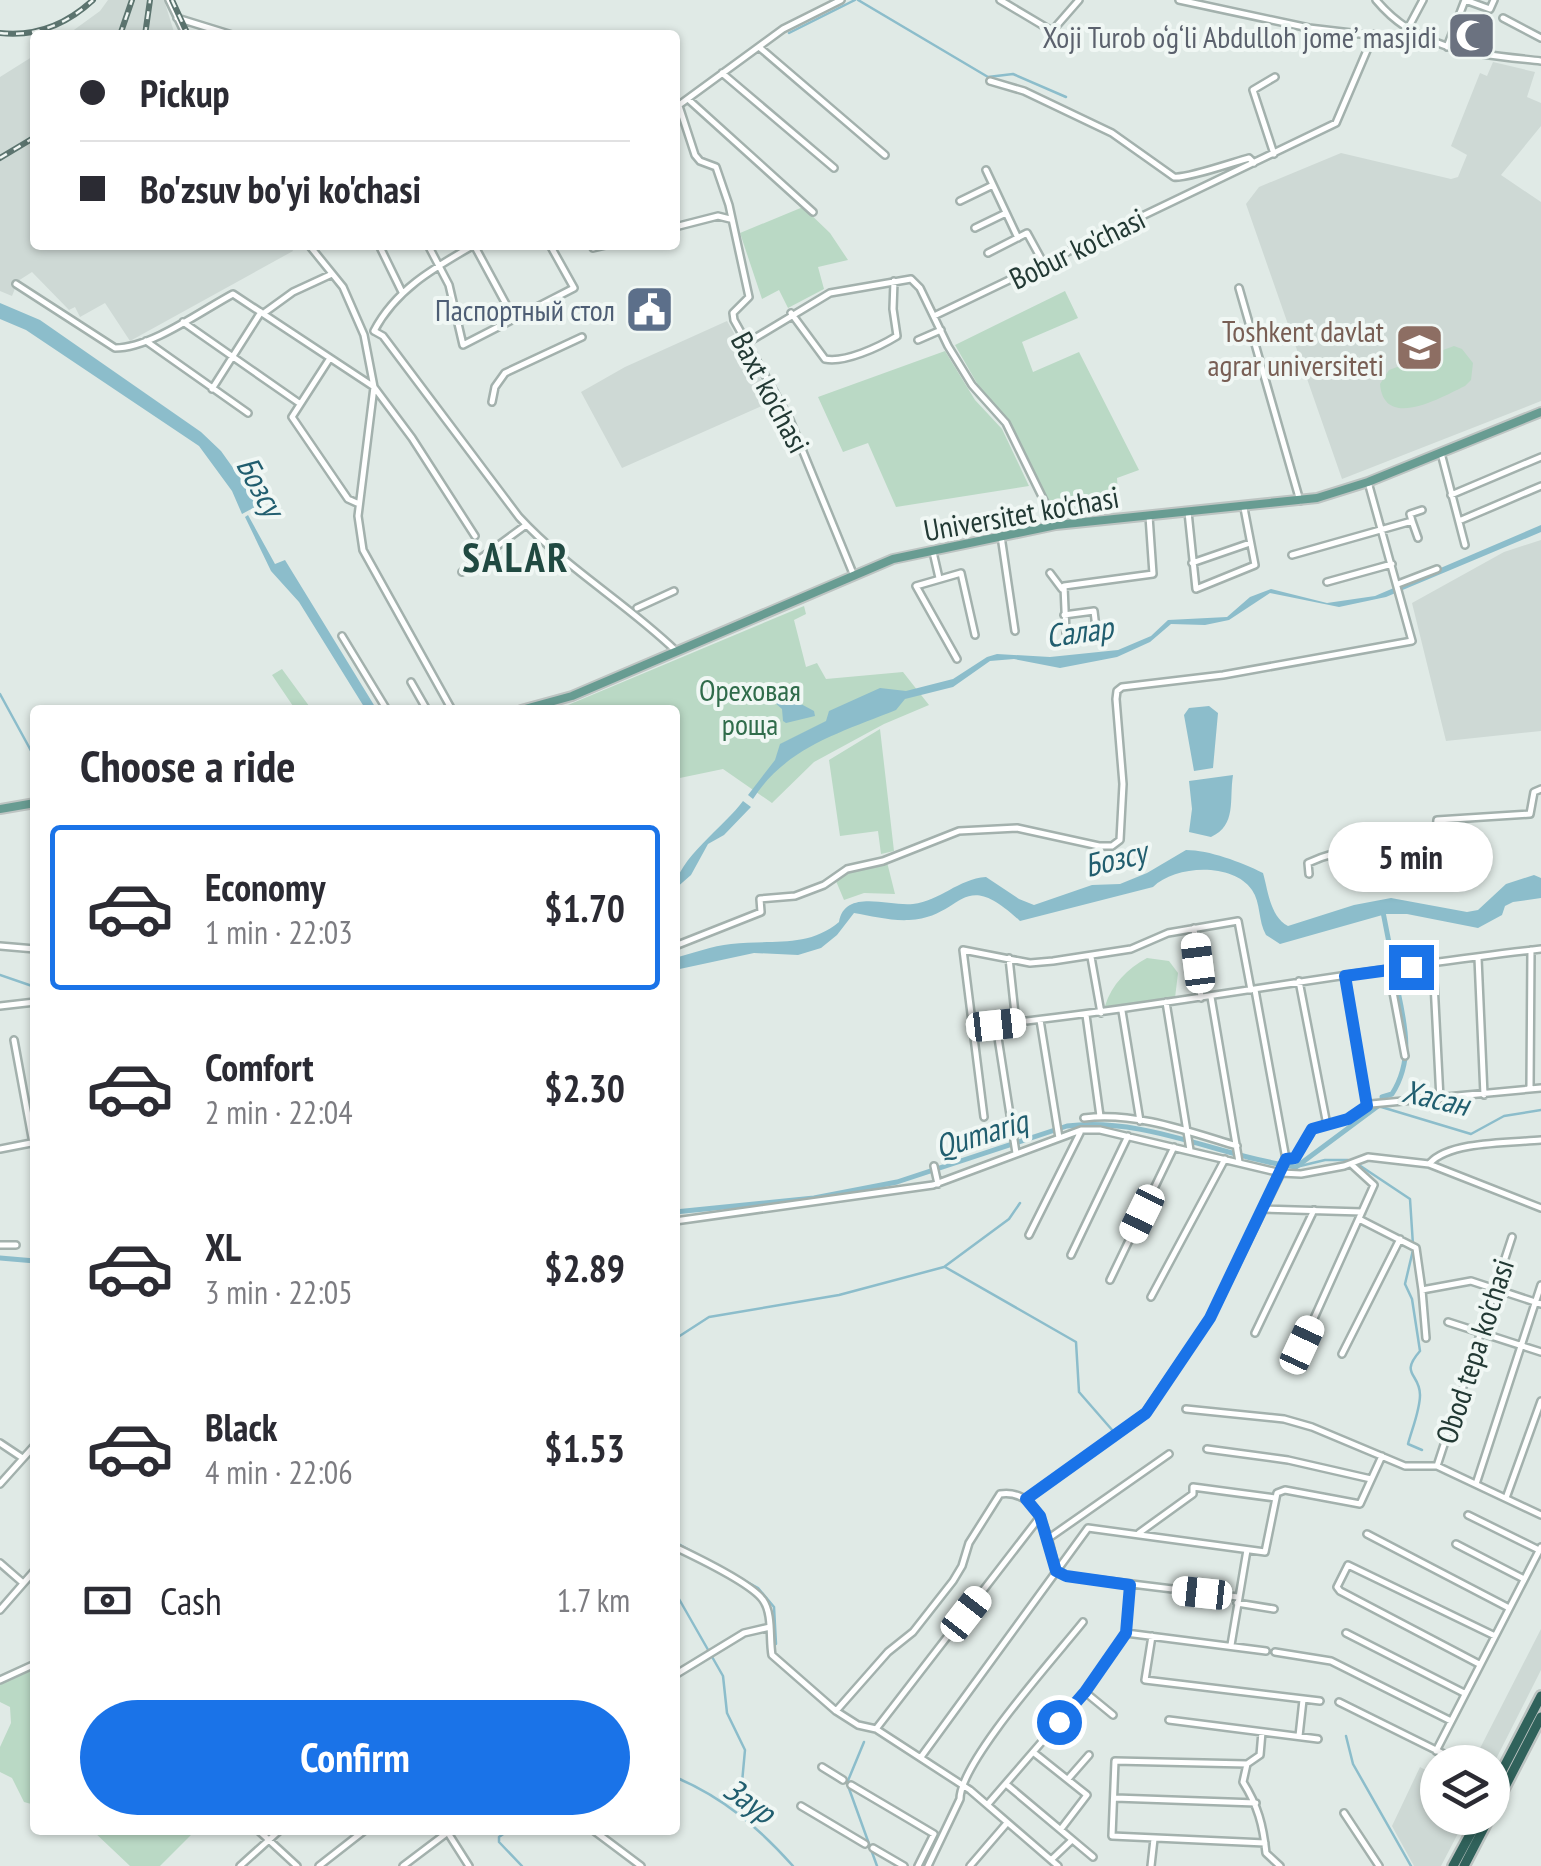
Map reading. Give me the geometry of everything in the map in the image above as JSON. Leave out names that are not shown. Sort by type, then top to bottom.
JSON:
[{"type":"highway","points":[[1510,1754],[1541,1696]]},
{"type":"highway","points":[[1510,1778],[1541,1717]]},
{"type":"highway","points":[[1453,1866],[1475,1835]]},
{"type":"highway","points":[[1464,1866],[1476,1835]]},
{"type":"main road","name":"Universitet ko'chasi","points":[[547,705],[878,564],[932,549],[1056,525],[1300,502],[1368,482],[1541,412]]},
{"type":"main road","points":[[0,808],[30,804]]},
{"type":"street","points":[[169,0],[182,30]]},
{"type":"street","name":"Baxt ko'chasi","points":[[680,105],[783,29],[841,0]]},
{"type":"street","points":[[1005,1],[1052,32],[1079,0]]},
{"type":"street","points":[[1180,0],[1309,28],[1374,34],[1541,61]]},
{"type":"street","points":[[1376,0],[1407,30],[1428,42]]},
{"type":"street","points":[[1407,30],[1423,0]]},
{"type":"street","points":[[1447,48],[1465,0],[1490,9],[1494,0]]},
{"type":"street","points":[[178,18],[216,30]]},
{"type":"street","points":[[1503,18],[1541,38]]},
{"type":"street","name":"Bobur ko'chasi","points":[[934,316],[1336,123],[1374,34]]},
{"type":"street","points":[[759,47],[885,155]]},
{"type":"street","points":[[721,73],[834,168]]},
{"type":"street","points":[[1274,154],[1252,90],[1275,77]]},
{"type":"street","points":[[990,81],[1024,91],[1112,133],[1174,177],[1249,158],[1254,164]]},
{"type":"street","points":[[688,99],[813,212]]},
{"type":"street","name":"Baxt ko'chasi","points":[[680,115],[695,155],[700,162],[716,168],[730,205],[749,291],[749,297],[732,315],[790,420],[854,576]]},
{"type":"street","points":[[986,170],[1018,238]]},
{"type":"street","points":[[960,201],[993,185]]},
{"type":"street","points":[[976,228],[1006,213]]},
{"type":"street","points":[[680,226],[718,216],[731,219]]},
{"type":"street","points":[[988,253],[1027,233],[1044,264]]},
{"type":"street","points":[[315,250],[343,287],[364,335],[374,387],[359,504],[363,550],[449,705]]},
{"type":"street","points":[[381,250],[402,292]]},
{"type":"street","points":[[430,250],[449,285],[463,346],[574,288],[553,250]]},
{"type":"street","points":[[364,335],[374,330],[386,307],[402,292],[465,250]]},
{"type":"street","points":[[477,250],[513,317]]},
{"type":"street","points":[[212,390],[262,312],[292,292],[332,274]]},
{"type":"street","points":[[745,344],[830,292],[911,279],[972,384],[1006,423],[1056,525]]},
{"type":"street","points":[[791,313],[825,359],[835,360],[897,336],[892,308],[894,281]]},
{"type":"street","points":[[16,284],[115,348],[146,341],[233,294],[374,387],[475,536]]},
{"type":"street","points":[[1238,288],[1300,502]]},
{"type":"street","points":[[182,321],[299,403]]},
{"type":"street","points":[[374,330],[383,336],[526,525],[678,652]]},
{"type":"street","points":[[918,340],[940,330]]},
{"type":"street","points":[[492,402],[495,387],[506,373],[582,338]]},
{"type":"street","points":[[146,341],[248,413]]},
{"type":"street","points":[[330,358],[293,412],[294,422],[348,499],[359,504]]},
{"type":"street","points":[[1441,453],[1464,545]]},
{"type":"street","points":[[1451,496],[1541,457]]},
{"type":"street","points":[[680,944],[761,912],[760,899],[796,896],[824,885],[847,869],[882,861],[959,831],[1017,828],[1112,846],[1120,840],[1123,784],[1117,692],[1122,687],[1223,675],[1412,641],[1368,482]]},
{"type":"street","points":[[1458,521],[1541,486]]},
{"type":"street","points":[[1188,512],[1196,589],[1255,565],[1244,508]]},
{"type":"street","points":[[1418,538],[1410,514],[1422,510]]},
{"type":"street","points":[[1062,589],[1154,574],[1149,516]]},
{"type":"street","points":[[1292,555],[1412,521]]},
{"type":"street","points":[[462,572],[526,525]]},
{"type":"street","points":[[1001,536],[1015,630]]},
{"type":"street","points":[[1192,563],[1250,543]]},
{"type":"street","points":[[932,549],[939,578]]},
{"type":"street","points":[[1327,582],[1392,564]]},
{"type":"street","points":[[1399,588],[1437,569]]},
{"type":"street","points":[[1050,572],[1062,589],[1066,634]]},
{"type":"street","points":[[957,660],[916,586],[961,573],[975,634]]},
{"type":"street","points":[[637,608],[674,592]]},
{"type":"street","points":[[1064,615],[1094,611],[1096,628],[1106,628]]},
{"type":"street","points":[[342,636],[383,705]]},
{"type":"street","points":[[411,682],[424,705]]},
{"type":"street","points":[[1310,874],[1308,863],[1336,852],[1357,848],[1432,848],[1436,846],[1437,820],[1530,814],[1534,792],[1541,789]]},
{"type":"street","points":[[984,1117],[963,950],[1030,963],[1131,948],[1168,932],[1238,921],[1284,1166]]},
{"type":"street","points":[[1194,928],[1202,998]]},
{"type":"street","points":[[0,946],[30,949]]},
{"type":"street","points":[[971,1027],[1122,1011],[1300,981],[1541,949]]},
{"type":"street","points":[[1530,1089],[1531,950]]},
{"type":"street","points":[[1091,956],[1101,1013]]},
{"type":"street","points":[[1010,958],[1016,1022]]},
{"type":"street","points":[[1478,958],[1484,1095]]},
{"type":"street","points":[[1433,964],[1440,1099]]},
{"type":"street","points":[[1390,971],[1405,1056]]},
{"type":"street","points":[[1345,976],[1367,1106]]},
{"type":"street","points":[[1300,981],[1326,1125]]},
{"type":"street","points":[[1211,996],[1239,1162]]},
{"type":"street","points":[[1166,1002],[1190,1150]]},
{"type":"street","points":[[0,1006],[30,1003]]},
{"type":"street","points":[[1122,1011],[1140,1121]]},
{"type":"street","points":[[1086,1015],[1100,1116]]},
{"type":"street","points":[[1040,1020],[1058,1134]]},
{"type":"street","points":[[996,1025],[1015,1149]]},
{"type":"street","points":[[14,1040],[30,1122]]},
{"type":"street","points":[[1026,1499],[1146,1413],[1210,1318],[1284,1166],[1295,1158],[1312,1129],[1348,1119],[1367,1106],[1541,1088]]},
{"type":"street","points":[[1084,1118],[1140,1121],[1237,1147]]},
{"type":"street","points":[[1028,1235],[1081,1130]]},
{"type":"street","points":[[680,1221],[937,1182],[1015,1149],[1081,1130],[1128,1136],[1239,1162],[1284,1166],[1300,1174],[1350,1164],[1368,1156],[1429,1164],[1541,1208]]},
{"type":"street","points":[[1070,1255],[1128,1136]]},
{"type":"street","points":[[1429,1164],[1438,1153],[1453,1149],[1541,1140]]},
{"type":"street","points":[[0,1149],[30,1143]]},
{"type":"street","points":[[1110,1280],[1174,1147]]},
{"type":"street","points":[[1151,1297],[1225,1158]]},
{"type":"street","points":[[1302,1345],[1374,1186],[1350,1164]]},
{"type":"street","points":[[934,1167],[937,1182]]},
{"type":"street","points":[[1263,1208],[1360,1216],[1416,1248],[1426,1338]]},
{"type":"street","points":[[1255,1333],[1314,1210]]},
{"type":"street","name":"Obod tepa ko'chasi","points":[[1437,1466],[1512,1237]]},
{"type":"street","points":[[1342,1354],[1400,1239]]},
{"type":"street","points":[[0,1245],[16,1245]]},
{"type":"street","points":[[1422,1290],[1472,1281],[1538,1303]]},
{"type":"street","points":[[1476,1484],[1541,1286]]},
{"type":"street","points":[[1448,1322],[1541,1352]]},
{"type":"street","points":[[1506,1498],[1541,1401]]},
{"type":"street","points":[[1186,1410],[1284,1419],[1312,1427],[1404,1466],[1437,1466],[1541,1515]]},
{"type":"street","points":[[0,1443],[21,1457]]},
{"type":"street","points":[[0,1484],[30,1449]]},
{"type":"street","points":[[1207,1449],[1288,1460],[1371,1479]]},
{"type":"street","points":[[1048,1539],[1169,1454]]},
{"type":"street","points":[[920,1756],[1088,1528],[1264,1552],[1275,1498],[1284,1490],[1360,1504],[1382,1456]]},
{"type":"street","points":[[1138,1534],[1192,1494],[1193,1487],[1275,1498]]},
{"type":"street","points":[[836,1711],[888,1652],[913,1632],[953,1581],[969,1543],[1000,1494],[1006,1492],[1026,1499],[1040,1516],[1056,1571],[1066,1576],[1238,1600],[1274,1609]]},
{"type":"street","points":[[1438,1745],[1540,1548],[1468,1515]]},
{"type":"street","points":[[876,1730],[1040,1516]]},
{"type":"street","points":[[1367,1534],[1509,1608]]},
{"type":"street","points":[[1456,1544],[1524,1579]]},
{"type":"street","points":[[680,1550],[740,1580],[762,1599],[772,1655],[836,1711],[858,1725],[876,1730],[962,1784],[1058,1866]]},
{"type":"street","points":[[1231,1646],[1246,1550]]},
{"type":"street","points":[[0,1564],[23,1583]]},
{"type":"street","points":[[1479,1664],[1340,1592],[1337,1587],[1348,1564],[1495,1636]]},
{"type":"street","points":[[0,1610],[30,1575]]},
{"type":"street","points":[[988,1804],[1085,1692],[1126,1633],[1130,1585]]},
{"type":"street","points":[[928,1866],[960,1799],[962,1784],[1004,1722],[1083,1622]]},
{"type":"street","points":[[680,1672],[744,1633],[770,1627]]},
{"type":"street","points":[[1126,1633],[1266,1650]]},
{"type":"street","points":[[1346,1633],[1464,1693]]},
{"type":"street","points":[[1152,1636],[1145,1680],[1320,1701]]},
{"type":"street","points":[[1274,1652],[1332,1661],[1450,1721]]},
{"type":"street","points":[[0,1680],[30,1666]]},
{"type":"street","points":[[1085,1692],[1113,1714]]},
{"type":"street","points":[[1299,1736],[1303,1699]]},
{"type":"street","points":[[1340,1702],[1426,1745]]},
{"type":"street","points":[[1169,1720],[1318,1739]]},
{"type":"street","points":[[1262,1732],[1260,1755],[1247,1764],[1115,1761],[1112,1836],[1265,1843]]},
{"type":"street","points":[[1529,1741],[1541,1748]]},
{"type":"street","points":[[1034,1752],[1087,1795],[1060,1830]]},
{"type":"street","points":[[1068,1779],[1089,1755]]},
{"type":"street","points":[[1247,1764],[1243,1782],[1264,1827],[1266,1853],[1280,1866]]},
{"type":"street","points":[[822,1768],[844,1780]]},
{"type":"street","points":[[851,1784],[934,1834],[918,1866]]},
{"type":"street","points":[[1006,1784],[1093,1858]]},
{"type":"street","points":[[1115,1798],[1256,1803]]},
{"type":"street","points":[[801,1806],[866,1844]]},
{"type":"street","points":[[1344,1814],[1378,1866]]},
{"type":"street","points":[[970,1866],[1008,1822]]},
{"type":"street","points":[[263,1835],[297,1866]]},
{"type":"street","points":[[240,1866],[274,1835]]},
{"type":"street","points":[[319,1866],[359,1835]]},
{"type":"street","points":[[404,1866],[442,1835]]},
{"type":"street","points":[[450,1835],[469,1866]]},
{"type":"street","points":[[600,1835],[641,1866]]},
{"type":"street","points":[[1151,1866],[1154,1838]]},
{"type":"street","points":[[1051,1860],[1072,1840]]},
{"type":"street","points":[[873,1848],[904,1866]]},
{"type":"shaded area","points":[[108,0],[164,0],[173,30],[74,30]]},
{"type":"shaded area","points":[[30,58],[30,250],[293,251],[130,341],[105,303],[80,317],[75,307],[69,310],[32,272],[18,281],[12,296],[0,291],[0,77]]},
{"type":"shaded area","name":"Toshkent davlat agrar universiteti","points":[[1493,62],[1535,72],[1527,97],[1541,103],[1541,126],[1501,175],[1541,202],[1541,401],[1342,479],[1246,204],[1259,187],[1341,153],[1451,179],[1458,177],[1467,155],[1451,146],[1480,73],[1487,76]]},
{"type":"shaded area","points":[[727,321],[773,401],[622,468],[581,392],[625,367]]},
{"type":"shaded area","points":[[1541,540],[1541,731],[1446,741],[1412,603],[1504,552]]},
{"type":"shaded area","points":[[1541,1629],[1541,1670],[1503,1745],[1482,1745]]},
{"type":"shaded area","points":[[1420,1767],[1420,1835],[1457,1835],[1441,1866],[1414,1866],[1392,1826]]},
{"type":"green space","points":[[803,207],[830,233],[848,260],[818,267],[824,289],[788,308],[779,290],[762,299],[740,233]]},
{"type":"green space","points":[[1065,291],[1078,318],[1022,342],[1033,372],[1079,352],[1139,470],[1117,478],[1119,509],[1054,518],[1008,418],[986,399],[955,345]]},
{"type":"green space","points":[[1454,346],[1462,349],[1473,363],[1471,380],[1465,386],[1415,407],[1392,406],[1384,398],[1380,384],[1389,370]]},
{"type":"green space","points":[[945,351],[975,400],[1002,429],[1029,486],[896,507],[868,443],[843,452],[818,397]]},
{"type":"green space","name":"Ореховая роща","points":[[804,606],[806,614],[794,620],[806,667],[817,663],[826,679],[903,672],[929,705],[814,762],[772,803],[723,769],[680,778],[680,705],[568,705]]},
{"type":"green space","points":[[282,669],[308,705],[292,705],[272,675]]},
{"type":"green space","points":[[880,729],[894,851],[881,854],[878,831],[840,836],[829,760]]},
{"type":"green space","points":[[887,862],[895,894],[864,893],[844,900],[836,881],[848,870]]},
{"type":"green space","points":[[1147,958],[1169,961],[1178,973],[1175,998],[1117,1010],[1105,1006],[1121,978]]},
{"type":"green space","points":[[30,1671],[30,1804],[24,1802],[12,1778],[0,1772],[0,1747],[11,1723],[10,1707],[0,1702],[0,1684]]},
{"type":"green space","points":[[97,1835],[191,1835],[160,1866],[130,1866]]},
{"type":"water","name":"Бозсу","points":[[0,303],[40,320],[201,432],[221,451],[256,500],[255,507],[242,514],[232,491],[199,446],[26,330],[0,319]]},
{"type":"water","name":"Бозсу","points":[[248,515],[275,564],[285,560],[374,705],[363,705],[299,602],[271,571],[245,517]]},
{"type":"water","name":"Салар","points":[[1541,525],[1541,532],[1386,597],[1339,607],[1270,593],[1229,620],[1205,625],[1171,624],[1150,642],[1117,657],[1060,668],[1014,659],[990,661],[953,687],[905,699],[896,710],[817,743],[782,766],[753,799],[748,795],[775,760],[780,744],[826,721],[829,711],[880,688],[906,691],[953,679],[997,654],[1050,657],[1118,650],[1151,636],[1168,620],[1227,617],[1250,597],[1271,589],[1327,603],[1375,596]]},
{"type":"water","points":[[774,702],[801,704],[814,711],[815,716],[786,723],[782,709]]},
{"type":"water","points":[[1209,706],[1218,713],[1213,768],[1194,771],[1184,715],[1189,708]]},
{"type":"water","points":[[1233,775],[1225,826],[1211,837],[1189,832],[1189,781]]},
{"type":"water","points":[[743,801],[751,807],[724,835],[708,844],[691,875],[680,885],[680,874],[692,855]]},
{"type":"water","name":"Бозсу","points":[[1186,850],[1225,857],[1263,873],[1273,910],[1288,926],[1391,898],[1467,912],[1478,910],[1506,884],[1534,875],[1541,878],[1541,898],[1513,902],[1505,906],[1502,915],[1478,928],[1407,914],[1386,914],[1280,944],[1266,935],[1255,895],[1243,881],[1218,871],[1189,871],[1153,887],[1020,921],[1000,905],[973,895],[927,917],[909,920],[854,913],[821,948],[798,955],[754,953],[680,969],[680,957],[710,948],[814,936],[839,922],[850,905],[859,902],[913,904],[986,877],[1034,905],[1092,885],[1120,884]]},
{"type":"waterway","points":[[789,33],[855,0]]},
{"type":"waterway","points":[[858,0],[988,77],[1013,74],[1066,97]]},
{"type":"waterway","points":[[0,694],[30,749]]},
{"type":"waterway","points":[[1383,912],[1392,958]]},
{"type":"waterway","points":[[1382,1097],[1392,1094],[1400,1079],[1406,1050],[1394,972]]},
{"type":"waterway","points":[[0,975],[30,985]]},
{"type":"waterway","name":"Хасан","points":[[1378,1106],[1471,1134],[1504,1116],[1541,1110]]},
{"type":"waterway","name":"Qumariq","points":[[680,1211],[814,1198],[897,1182],[1067,1126],[1096,1124],[1154,1132],[1296,1167],[1378,1106]]},
{"type":"waterway","points":[[1296,1167],[1325,1160],[1348,1160]]},
{"type":"waterway","points":[[1359,1165],[1410,1199],[1413,1245]]},
{"type":"waterway","points":[[680,1336],[709,1317],[839,1295],[944,1267],[1009,1219],[1020,1203]]},
{"type":"waterway","points":[[1413,1250],[1405,1284],[1412,1299],[1420,1351],[1411,1365],[1420,1395],[1408,1444],[1422,1450]]},
{"type":"waterway","name":"Qumariq","points":[[0,1258],[30,1261]]},
{"type":"waterway","points":[[945,1267],[1076,1342],[1079,1392],[1113,1431]]},
{"type":"waterway","points":[[680,1545],[758,1588],[774,1607],[776,1644]]},
{"type":"waterway","points":[[680,1601],[723,1676],[727,1713],[745,1750],[739,1815]]},
{"type":"waterway","points":[[1346,1736],[1353,1764],[1411,1866]]},
{"type":"waterway","points":[[864,1742],[847,1783],[877,1866]]},
{"type":"waterway","name":"Заур","points":[[680,1780],[739,1815],[793,1866]]},
{"type":"waterway","points":[[502,1835],[499,1842],[522,1866]]},
{"type":"railway","points":[[38,30],[73,16],[93,0]]},
{"type":"railway","points":[[122,30],[132,0]]},
{"type":"railway","points":[[146,30],[150,0]]},
{"type":"railway","points":[[172,0],[186,30]]},
{"type":"railway","points":[[0,33],[30,32]]},
{"type":"railway","points":[[0,158],[30,140]]},
{"type":"place","name":"Xoji Turob o‘g‘li Abdulloh jome’ masjidi","points":[[1472,36]]},
{"type":"place","name":"Паспортный стол","points":[[650,309]]},
{"type":"place","name":"Toshkent davlat agrar universiteti","points":[[1419,347]]},
{"type":"district","name":"SALAR","points":[[516,557]]},
{"type":"route","points":[[1059,1722],[1126,1633],[1130,1585],[1066,1576],[1056,1571],[1040,1516],[1026,1499],[1146,1413],[1210,1318],[1286,1159],[1300,1153],[1312,1129],[1348,1119],[1367,1106],[1345,976],[1411,967]]}]
